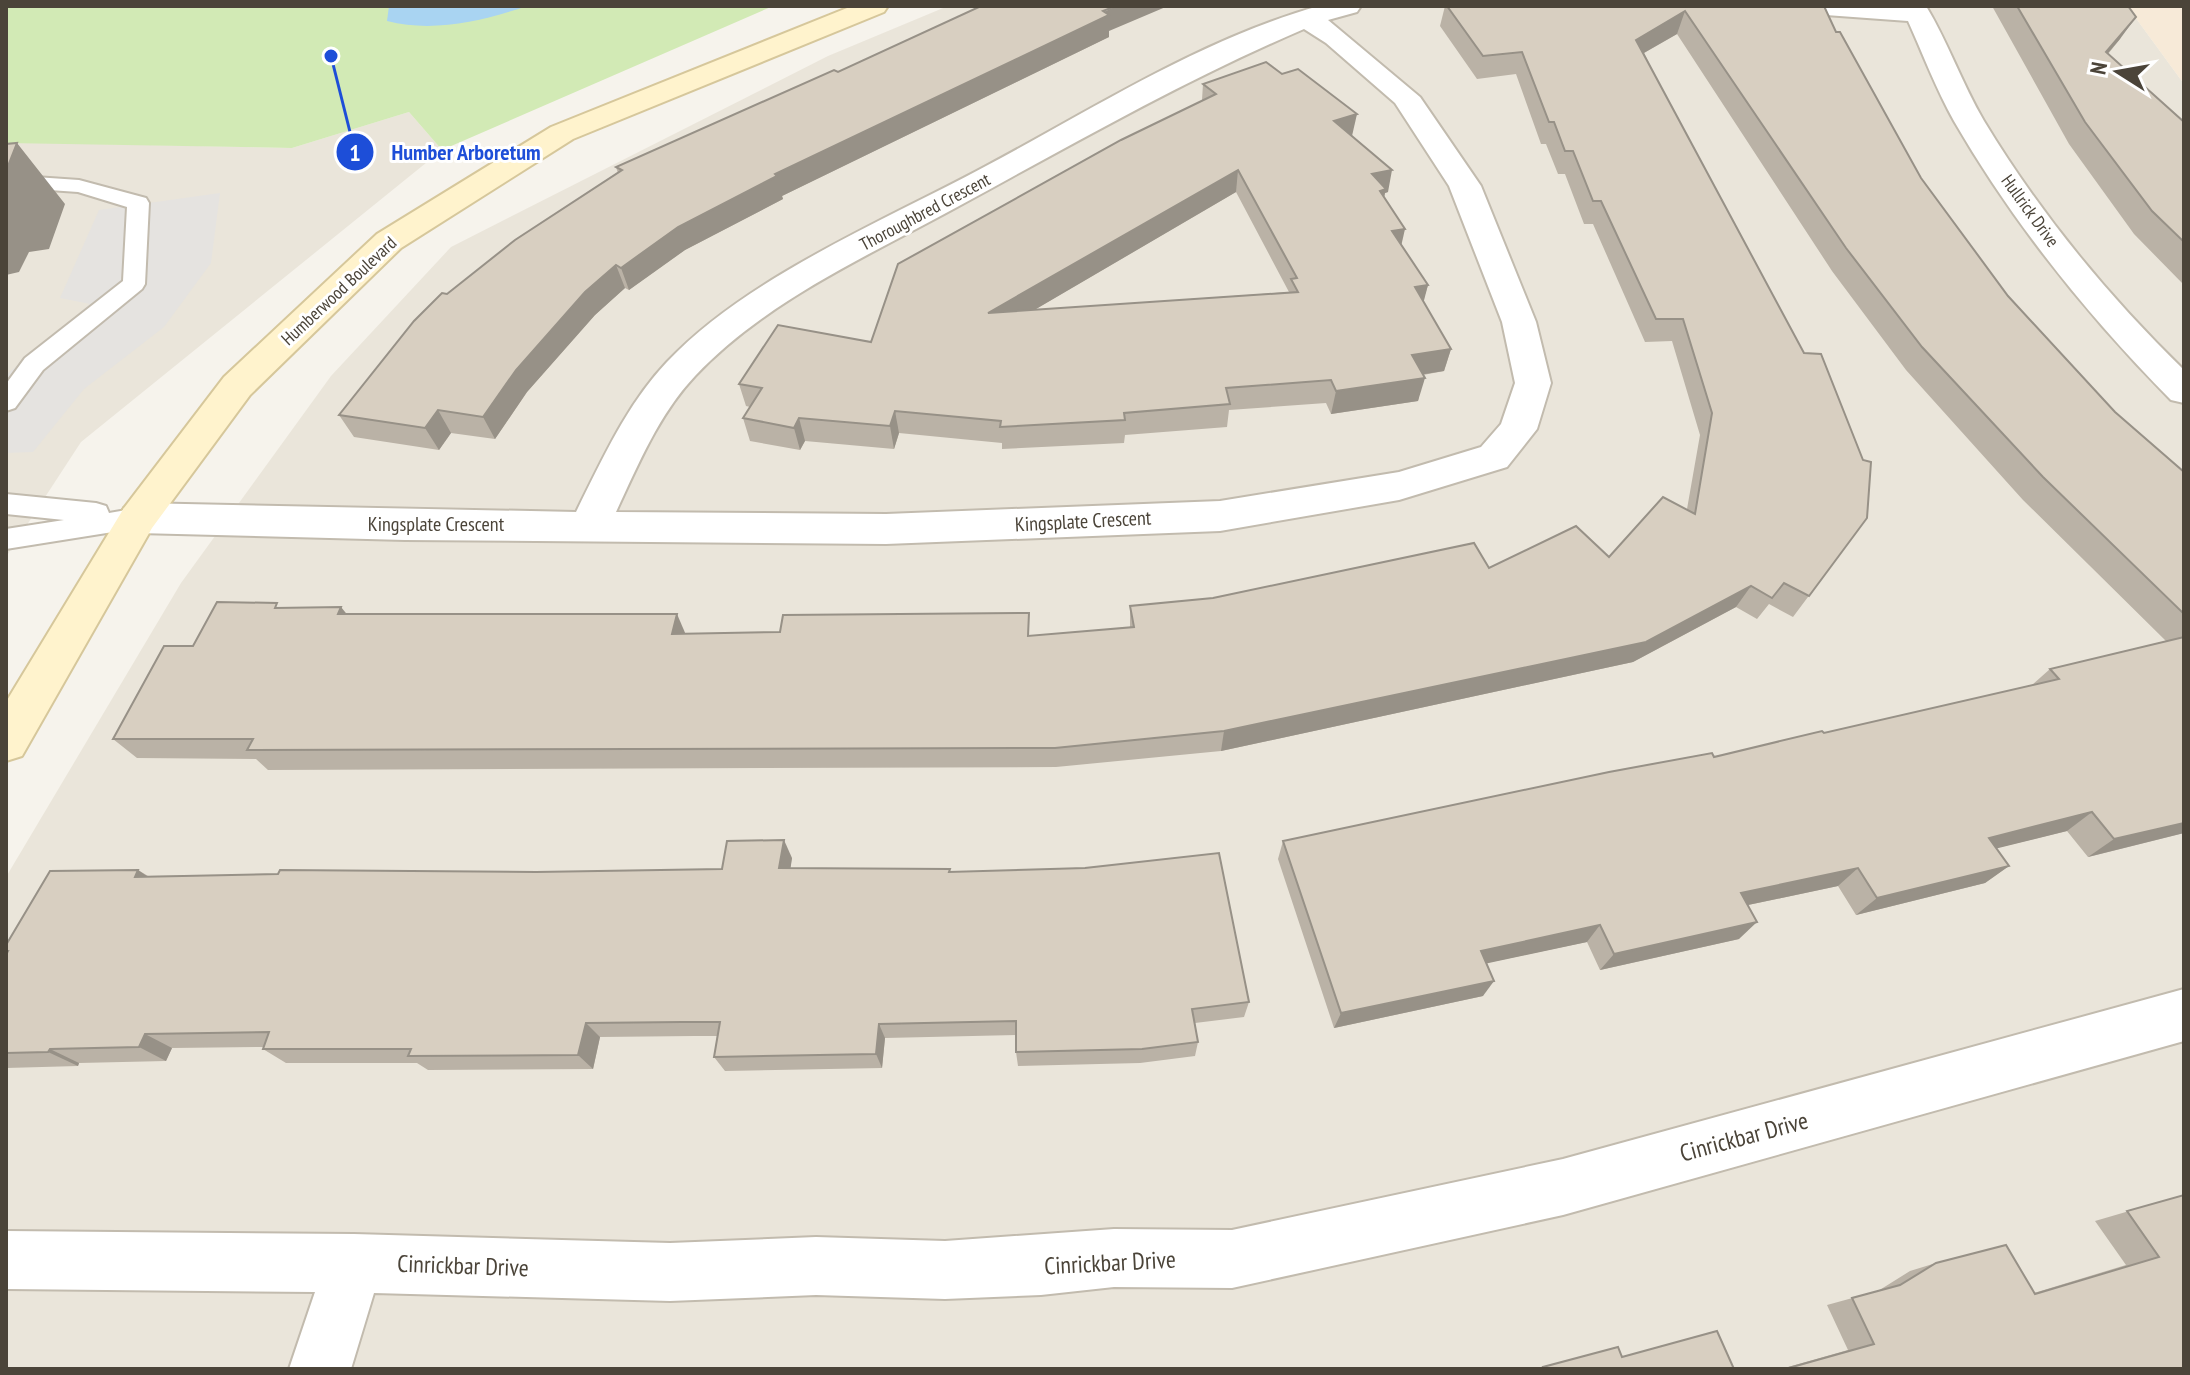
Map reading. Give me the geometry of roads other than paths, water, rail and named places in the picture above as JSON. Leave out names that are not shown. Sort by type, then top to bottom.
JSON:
[{"type":"street","name":"Humberwood Boulevard","points":[[6,742],[138,518],[237,386],[389,241],[562,133],[875,6]]},
{"type":"street","name":"Thoroughbred Crescent","points":[[590,524],[620,462],[669,383],[720,335],[782,289],[1207,60],[1306,18],[1348,6]]},
{"type":"street","points":[[1812,6],[1915,10]]},
{"type":"street","name":"Hullrick Drive","points":[[1915,10],[1968,119],[2023,206],[2103,306],[2184,391]]},
{"type":"street","name":"Kingsplate Crescent","points":[[138,518],[405,525],[590,524],[886,529],[1220,516],[1399,486],[1494,457],[1518,429],[1533,383],[1519,322],[1465,186],[1406,97],[1336,37],[1306,18]]},
{"type":"street","name":"Cinrickbar Drive","points":[[6,1260],[354,1263],[670,1272],[816,1266],[945,1270],[1041,1266],[1114,1258],[1232,1259],[1563,1187],[2184,1015]]},
{"type":"street","points":[[320,1369],[354,1263]]},
{"type":"lane","points":[[6,181],[79,186],[138,203],[134,284],[34,364],[6,402]]},
{"type":"lane","points":[[6,364],[34,364]]},
{"type":"lane","points":[[6,504],[138,518]]},
{"type":"lane","points":[[6,539],[138,518]]},
{"type":"water","points":[[389,6],[527,6],[475,21],[422,26],[387,21]]},
{"type":"place","name":"Humber Arboretum","points":[[331,56]]}]
